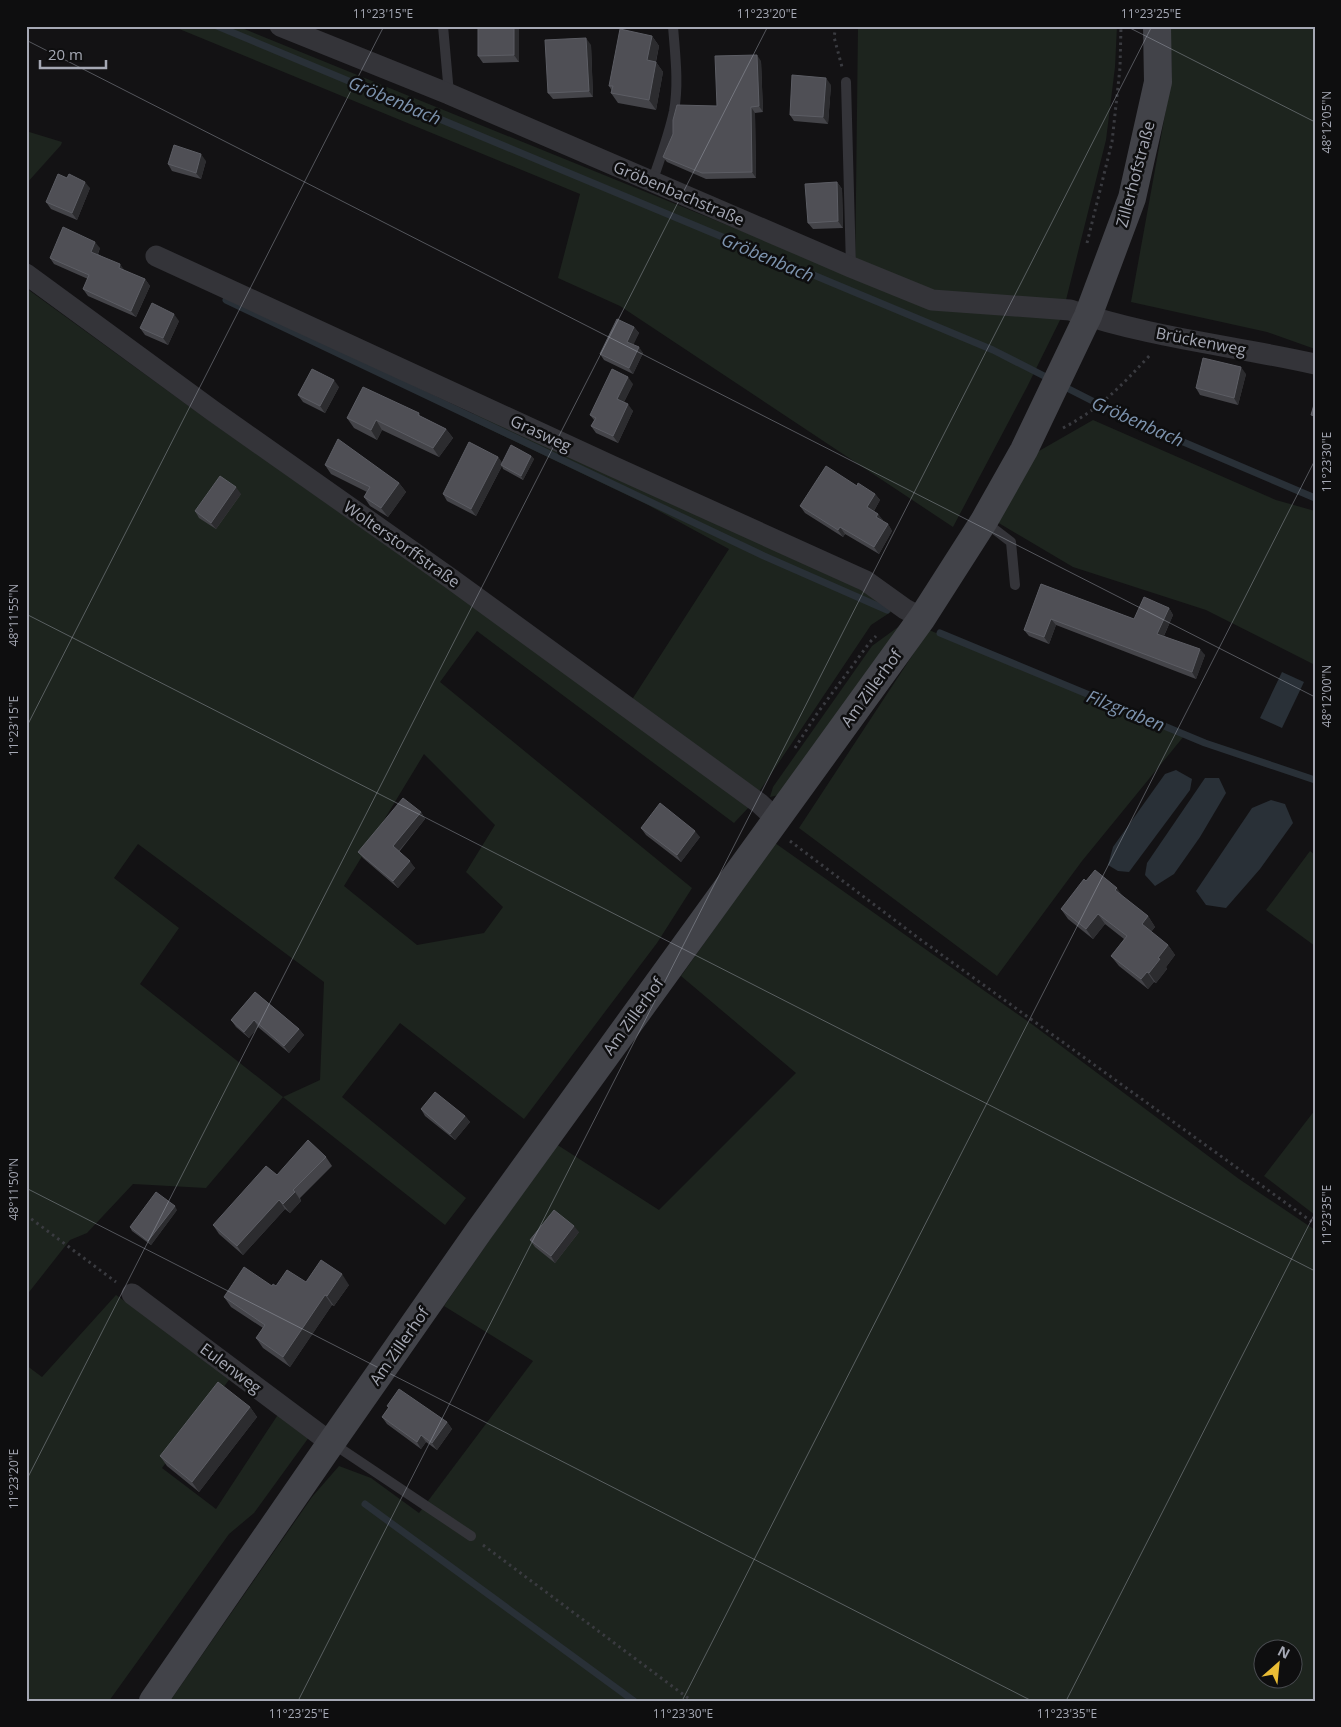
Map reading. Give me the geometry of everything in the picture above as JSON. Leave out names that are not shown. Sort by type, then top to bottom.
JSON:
[{"type":"street","name":"Gröbenbachstraße","points":[[280,26],[449,94],[851,268],[932,300],[1070,310],[1088,316]]},
{"type":"street","name":"Zillerhofstraße","points":[[1088,316],[1132,198],[1158,82],[1157,26]]},
{"type":"street","name":"Grasweg","points":[[156,256],[866,581],[905,609],[922,618]]},
{"type":"street","name":"Wolterstorffstraße","points":[[26,274],[213,411],[450,578],[759,803],[773,822]]},
{"type":"street","name":"Brückenweg","points":[[1088,316],[1169,335],[1315,364]]},
{"type":"street","name":"Am Zillerhof","points":[[153,1701],[331,1442],[485,1223],[922,618],[984,521],[1024,450],[1088,316]]},
{"type":"street","name":"Eulenweg","points":[[132,1294],[331,1442]]},
{"type":"lane","points":[[443,26],[449,94]]},
{"type":"lane","points":[[652,182],[674,110],[677,79],[672,26]]},
{"type":"lane","points":[[846,82],[851,268]]},
{"type":"lane","points":[[984,521],[1011,542],[1015,585]]},
{"type":"lane","points":[[331,1442],[471,1536]]},
{"type":"path","points":[[836,26],[834,37],[846,82]]},
{"type":"path","points":[[1086,244],[1112,142],[1120,68],[1121,26]]},
{"type":"path","points":[[1086,416],[1111,396],[1169,335]]},
{"type":"path","points":[[773,822],[917,937],[1315,1224]]},
{"type":"path","points":[[26,1214],[132,1294]]},
{"type":"path","points":[[471,1536],[692,1701]]},
{"type":"shaded area","points":[[172,26],[237,26],[855,277],[858,26],[1117,26],[1115,67],[1106,140],[1062,316],[953,527],[620,306],[558,278],[580,194]]},
{"type":"shaded area","points":[[1170,26],[1315,26],[1315,349],[1267,332],[1131,302],[1172,76]]},
{"type":"shaded area","points":[[26,131],[62,142],[26,184]]},
{"type":"shaded area","points":[[26,288],[208,420],[624,712],[729,549],[648,505],[468,419],[476,412],[900,606],[871,625],[749,807],[734,823],[477,631],[440,682],[692,888],[657,943],[524,1119],[400,1023],[342,1097],[466,1198],[445,1225],[283,1097],[206,1188],[133,1184],[87,1233],[70,1240],[26,1296]],"holes":[[[424,754],[495,825],[466,872],[503,907],[484,933],[417,945],[344,886]],[[138,844],[324,982],[320,1080],[283,1097],[140,984],[179,928],[114,878]]]},
{"type":"shaded area","points":[[1093,420],[1276,500],[1315,511],[1315,665],[1206,610],[1073,567],[997,522],[1032,455]]},
{"type":"shaded area","points":[[905,622],[783,794],[770,797],[773,787],[872,646]]},
{"type":"shaded area","points":[[929,630],[1184,736],[1082,861],[997,976],[799,828]]},
{"type":"shaded area","points":[[1282,672],[1304,682],[1282,728],[1260,718]]},
{"type":"shaded area","points":[[1176,770],[1192,779],[1190,790],[1129,872],[1118,871],[1108,865],[1113,847],[1165,774]]},
{"type":"shaded area","points":[[1205,778],[1219,778],[1226,793],[1200,837],[1174,874],[1155,886],[1145,875],[1147,863]]},
{"type":"shaded area","points":[[1271,800],[1285,804],[1293,823],[1260,869],[1226,908],[1206,905],[1196,891],[1252,808]]},
{"type":"shaded area","points":[[775,843],[1033,1025],[1239,1179],[1315,1230],[1315,1701],[170,1701],[312,1497],[339,1466],[371,1478],[419,1513],[533,1361],[444,1306],[556,1144],[659,1210],[796,1073],[681,976]]},
{"type":"shaded area","points":[[1310,851],[1315,855],[1315,946],[1266,910]]},
{"type":"shaded area","points":[[1315,1110],[1315,1215],[1264,1176]]},
{"type":"shaded area","points":[[116,1295],[232,1376],[162,1468],[216,1509],[281,1410],[312,1433],[254,1513],[229,1534],[109,1701],[26,1701],[26,1365],[42,1377]]},
{"type":"building","points":[[478,26],[514,26],[514,55],[478,56]]},
{"type":"building","points":[[620,29],[652,36],[647,60],[656,62],[649,100],[611,93],[613,86],[609,86]]},
{"type":"building","points":[[586,38],[589,91],[548,93],[545,40]]},
{"type":"building","points":[[757,55],[759,106],[751,107],[752,172],[702,173],[663,157],[673,134],[673,120],[677,105],[717,106],[715,56]]},
{"type":"building","points":[[792,75],[826,78],[823,117],[790,115]]},
{"type":"building","points":[[174,145],[201,154],[196,173],[168,164]]},
{"type":"building","points":[[58,174],[67,178],[69,174],[85,182],[72,213],[46,202]]},
{"type":"building","points":[[837,182],[838,221],[808,223],[805,184]]},
{"type":"building","points":[[63,227],[95,242],[91,252],[120,264],[119,268],[145,279],[131,311],[83,289],[89,275],[50,258]]},
{"type":"building","points":[[152,303],[174,314],[163,338],[140,328]]},
{"type":"building","points":[[617,319],[634,327],[627,342],[639,347],[629,368],[600,354]]},
{"type":"building","points":[[1203,358],[1241,367],[1234,398],[1196,388]]},
{"type":"building","points":[[312,369],[334,380],[320,406],[298,395]]},
{"type":"building","points":[[612,369],[628,377],[617,399],[628,404],[613,436],[591,426],[596,418],[590,415]]},
{"type":"building","points":[[363,387],[419,413],[418,415],[446,429],[433,448],[376,420],[371,430],[347,418]]},
{"type":"building","points":[[1315,401],[1315,416],[1311,415]]},
{"type":"building","points":[[338,439],[399,483],[381,508],[364,497],[370,487],[325,465]]},
{"type":"building","points":[[469,442],[498,457],[471,509],[443,494]]},
{"type":"building","points":[[511,445],[531,456],[521,476],[501,465]]},
{"type":"building","points":[[826,466],[857,486],[858,483],[875,494],[867,507],[878,514],[876,517],[888,524],[874,547],[840,527],[838,530],[800,506]]},
{"type":"building","points":[[220,476],[236,487],[211,523],[195,511]]},
{"type":"building","points":[[1041,584],[1134,619],[1144,597],[1169,608],[1157,634],[1200,649],[1192,672],[1051,619],[1044,637],[1024,630]]},
{"type":"building","points":[[403,798],[421,812],[393,846],[410,861],[393,881],[358,852]]},
{"type":"building","points":[[660,803],[695,831],[677,855],[641,828]]},
{"type":"building","points":[[1095,870],[1117,888],[1115,890],[1148,916],[1142,924],[1168,945],[1149,973],[1147,972],[1141,979],[1111,956],[1127,936],[1098,914],[1086,929],[1061,909],[1084,879],[1086,881]]},
{"type":"building","points":[[255,992],[299,1029],[284,1046],[254,1020],[244,1032],[231,1020]]},
{"type":"building","points":[[435,1092],[465,1116],[450,1134],[421,1109]]},
{"type":"building","points":[[308,1140],[326,1157],[293,1190],[295,1192],[283,1204],[279,1200],[237,1246],[213,1225],[266,1166],[277,1175]]},
{"type":"building","points":[[156,1192],[175,1206],[148,1241],[130,1227]]},
{"type":"building","points":[[554,1210],[574,1226],[551,1256],[530,1240]]},
{"type":"building","points":[[321,1260],[342,1274],[327,1296],[325,1295],[283,1357],[256,1338],[265,1325],[224,1297],[244,1267],[272,1286],[273,1284],[276,1286],[287,1270],[306,1282]]},
{"type":"building","points":[[218,1382],[250,1407],[192,1482],[160,1456]]},
{"type":"building","points":[[399,1389],[447,1422],[432,1443],[421,1435],[417,1442],[382,1417]]},
{"type":"waterway","name":"Gröbenbach","points":[[217,26],[993,350],[1052,380]]},
{"type":"waterway","points":[[226,300],[764,556],[887,610]]},
{"type":"waterway","name":"Gröbenbach","points":[[1061,385],[1120,415],[1315,498]]},
{"type":"waterway","name":"Filzgraben","points":[[940,633],[1205,743],[1315,780]]},
{"type":"waterway","points":[[365,1504],[634,1701]]}]
